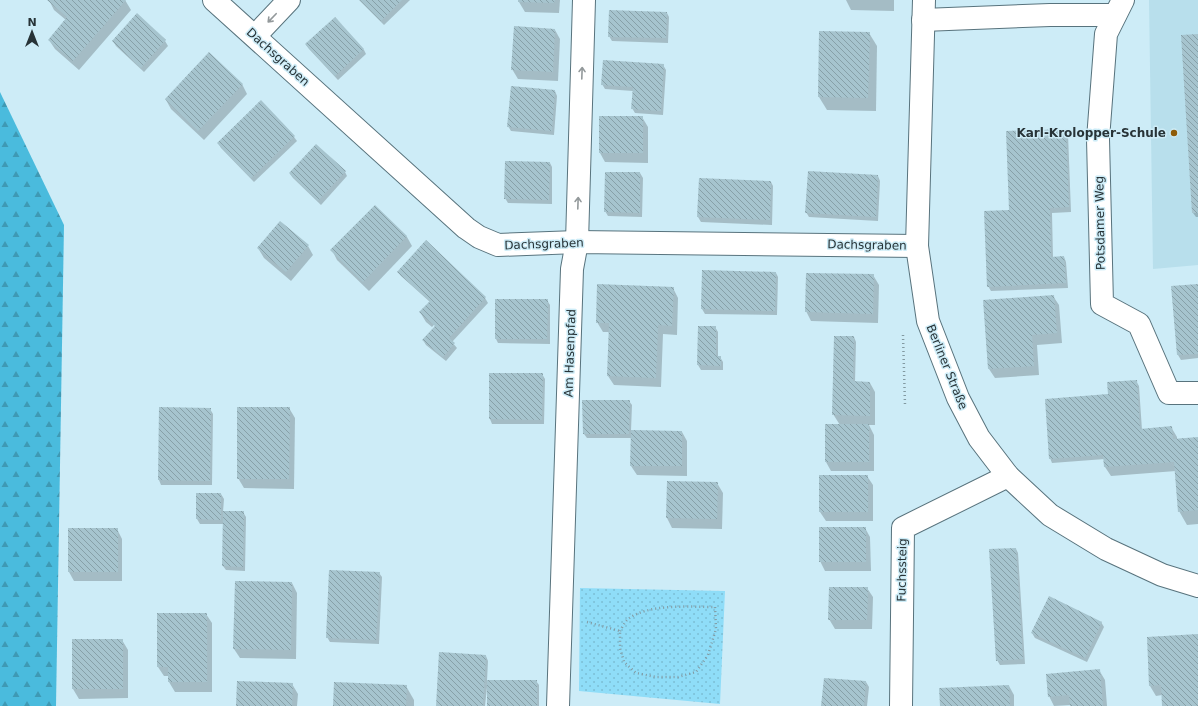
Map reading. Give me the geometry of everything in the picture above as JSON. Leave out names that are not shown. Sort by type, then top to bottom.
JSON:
[{"type":"street","name":"Dachsgraben","points":[[214,0],[455,217],[479,237],[498,245],[577,242],[918,246]]},
{"type":"street","points":[[255,36],[289,0]]},
{"type":"street","name":"Am Hasenpfad","points":[[558,706],[572,269],[577,242],[584,0]]},
{"type":"street","points":[[923,10],[1050,15],[1119,7]]},
{"type":"street","name":"Potsdamer Weg","points":[[1119,7],[1106,34],[1098,138],[1102,304],[1139,324],[1169,393],[1198,393]]},
{"type":"street","name":"Berliner Straße","points":[[923,10],[918,246],[928,321],[958,398],[979,438],[1008,476],[1050,515],[1106,549],[1162,575],[1198,586]]},
{"type":"street","name":"Fuchssteig","points":[[901,706],[903,528],[1008,476]]},
{"type":"path","points":[[663,607],[715,607],[716,629],[708,655],[696,672],[678,677],[656,677],[636,673],[624,662],[620,648],[620,631],[627,621],[642,612],[663,607]]},
{"type":"path","points":[[561,614],[620,631]]},
{"type":"shaded area","name":"Karl-Krolopper-Schule","points":[[1149,0],[1198,0],[1198,265],[1153,269]]},
{"type":"shaded area","points":[[580,588],[725,591],[720,704],[579,691]]},
{"type":"green space","points":[[0,92],[64,225],[56,706],[0,706]]},
{"type":"building","points":[[47,0],[126,0],[73,61],[48,40],[67,17]]},
{"type":"building","points":[[360,0],[402,0],[381,21]]},
{"type":"building","points":[[518,0],[555,0],[554,3],[518,2]]},
{"type":"building","points":[[609,10],[667,12],[666,38],[608,37]]},
{"type":"building","points":[[137,13],[166,40],[141,68],[112,41]]},
{"type":"building","points":[[335,17],[364,49],[335,76],[305,44]]},
{"type":"building","points":[[514,26],[555,29],[553,72],[511,70]]},
{"type":"building","points":[[819,31],[870,32],[868,98],[818,97]]},
{"type":"building","points":[[1198,34],[1198,213],[1192,213],[1181,35]]},
{"type":"building","points":[[209,52],[243,84],[198,131],[165,99]]},
{"type":"building","points":[[603,60],[664,64],[661,111],[631,109],[633,87],[601,85]]},
{"type":"building","points":[[511,86],[555,90],[552,131],[507,127]]},
{"type":"building","points":[[261,100],[295,136],[251,178],[217,143]]},
{"type":"building","points":[[599,116],[643,116],[643,153],[599,153]]},
{"type":"building","points":[[1066,129],[1069,207],[1050,208],[1051,257],[1064,256],[1066,283],[987,287],[984,211],[1009,210],[1006,131]]},
{"type":"building","points":[[316,144],[346,171],[318,201],[289,173]]},
{"type":"building","points":[[505,161],[550,162],[549,200],[504,199]]},
{"type":"building","points":[[808,171],[878,175],[876,217],[805,213]]},
{"type":"building","points":[[605,172],[640,172],[640,213],[604,212]]},
{"type":"building","points":[[699,178],[771,181],[770,220],[697,217]]},
{"type":"building","points":[[375,205],[407,236],[363,282],[330,250]]},
{"type":"building","points":[[280,221],[309,245],[286,272],[257,248]]},
{"type":"building","points":[[426,240],[486,297],[449,338],[455,343],[443,357],[422,340],[435,326],[419,312],[430,301],[397,272]]},
{"type":"building","points":[[702,270],[776,272],[775,311],[701,309]]},
{"type":"building","points":[[806,273],[874,274],[873,314],[805,312]]},
{"type":"building","points":[[597,284],[674,287],[672,326],[658,325],[656,378],[607,376],[609,323],[596,323]]},
{"type":"building","points":[[1198,284],[1198,354],[1177,355],[1171,286]]},
{"type":"building","points":[[1054,295],[1057,333],[1032,335],[1034,366],[988,369],[983,300]]},
{"type":"building","points":[[495,299],[548,299],[547,339],[495,339]]},
{"type":"building","points":[[698,326],[716,326],[716,356],[721,356],[721,366],[697,365]]},
{"type":"building","points":[[834,336],[854,336],[853,381],[870,382],[870,416],[832,415]]},
{"type":"building","points":[[489,373],[543,373],[542,420],[489,419]]},
{"type":"building","points":[[1137,380],[1140,429],[1172,426],[1173,439],[1198,437],[1198,510],[1178,512],[1174,462],[1104,467],[1103,455],[1049,459],[1045,399],[1108,394],[1107,382]]},
{"type":"building","points":[[582,400],[630,400],[629,434],[583,434]]},
{"type":"building","points":[[159,407],[211,408],[210,481],[158,480]]},
{"type":"building","points":[[237,407],[290,407],[289,479],[237,479]]},
{"type":"building","points":[[825,424],[869,424],[869,462],[825,462]]},
{"type":"building","points":[[631,430],[682,431],[682,466],[630,466]]},
{"type":"building","points":[[819,475],[868,475],[868,512],[819,512]]},
{"type":"building","points":[[667,481],[718,482],[717,519],[666,518]]},
{"type":"building","points":[[196,493],[221,493],[221,520],[196,519]]},
{"type":"building","points":[[223,511],[244,511],[243,567],[222,566]]},
{"type":"building","points":[[819,527],[866,527],[866,562],[819,562]]},
{"type":"building","points":[[68,528],[118,528],[118,572],[68,572]]},
{"type":"building","points":[[1016,548],[1023,659],[996,661],[989,549]]},
{"type":"building","points":[[329,570],[380,572],[376,640],[326,638]]},
{"type":"building","points":[[235,581],[292,582],[291,650],[233,649]]},
{"type":"building","points":[[829,587],[868,587],[867,620],[828,620]]},
{"type":"building","points":[[1049,596],[1102,622],[1085,658],[1031,633]]},
{"type":"building","points":[[157,613],[207,613],[207,682],[168,682],[168,667],[157,667]]},
{"type":"building","points":[[1198,634],[1198,706],[1162,706],[1161,685],[1149,686],[1147,637]]},
{"type":"building","points":[[72,639],[123,639],[123,689],[72,689]]},
{"type":"building","points":[[439,652],[486,655],[483,706],[436,706]]},
{"type":"building","points":[[1100,669],[1103,706],[1070,706],[1069,695],[1048,697],[1046,674]]},
{"type":"building","points":[[824,678],[866,681],[864,706],[821,706]]},
{"type":"building","points":[[487,680],[537,680],[537,706],[487,706]]},
{"type":"building","points":[[237,681],[293,683],[292,706],[236,706]]},
{"type":"building","points":[[334,682],[407,685],[406,706],[333,706]]},
{"type":"building","points":[[1009,685],[1010,706],[940,706],[939,688]]},
{"type":"place","name":"Karl-Krolopper-Schule","points":[[1174,133]]}]
